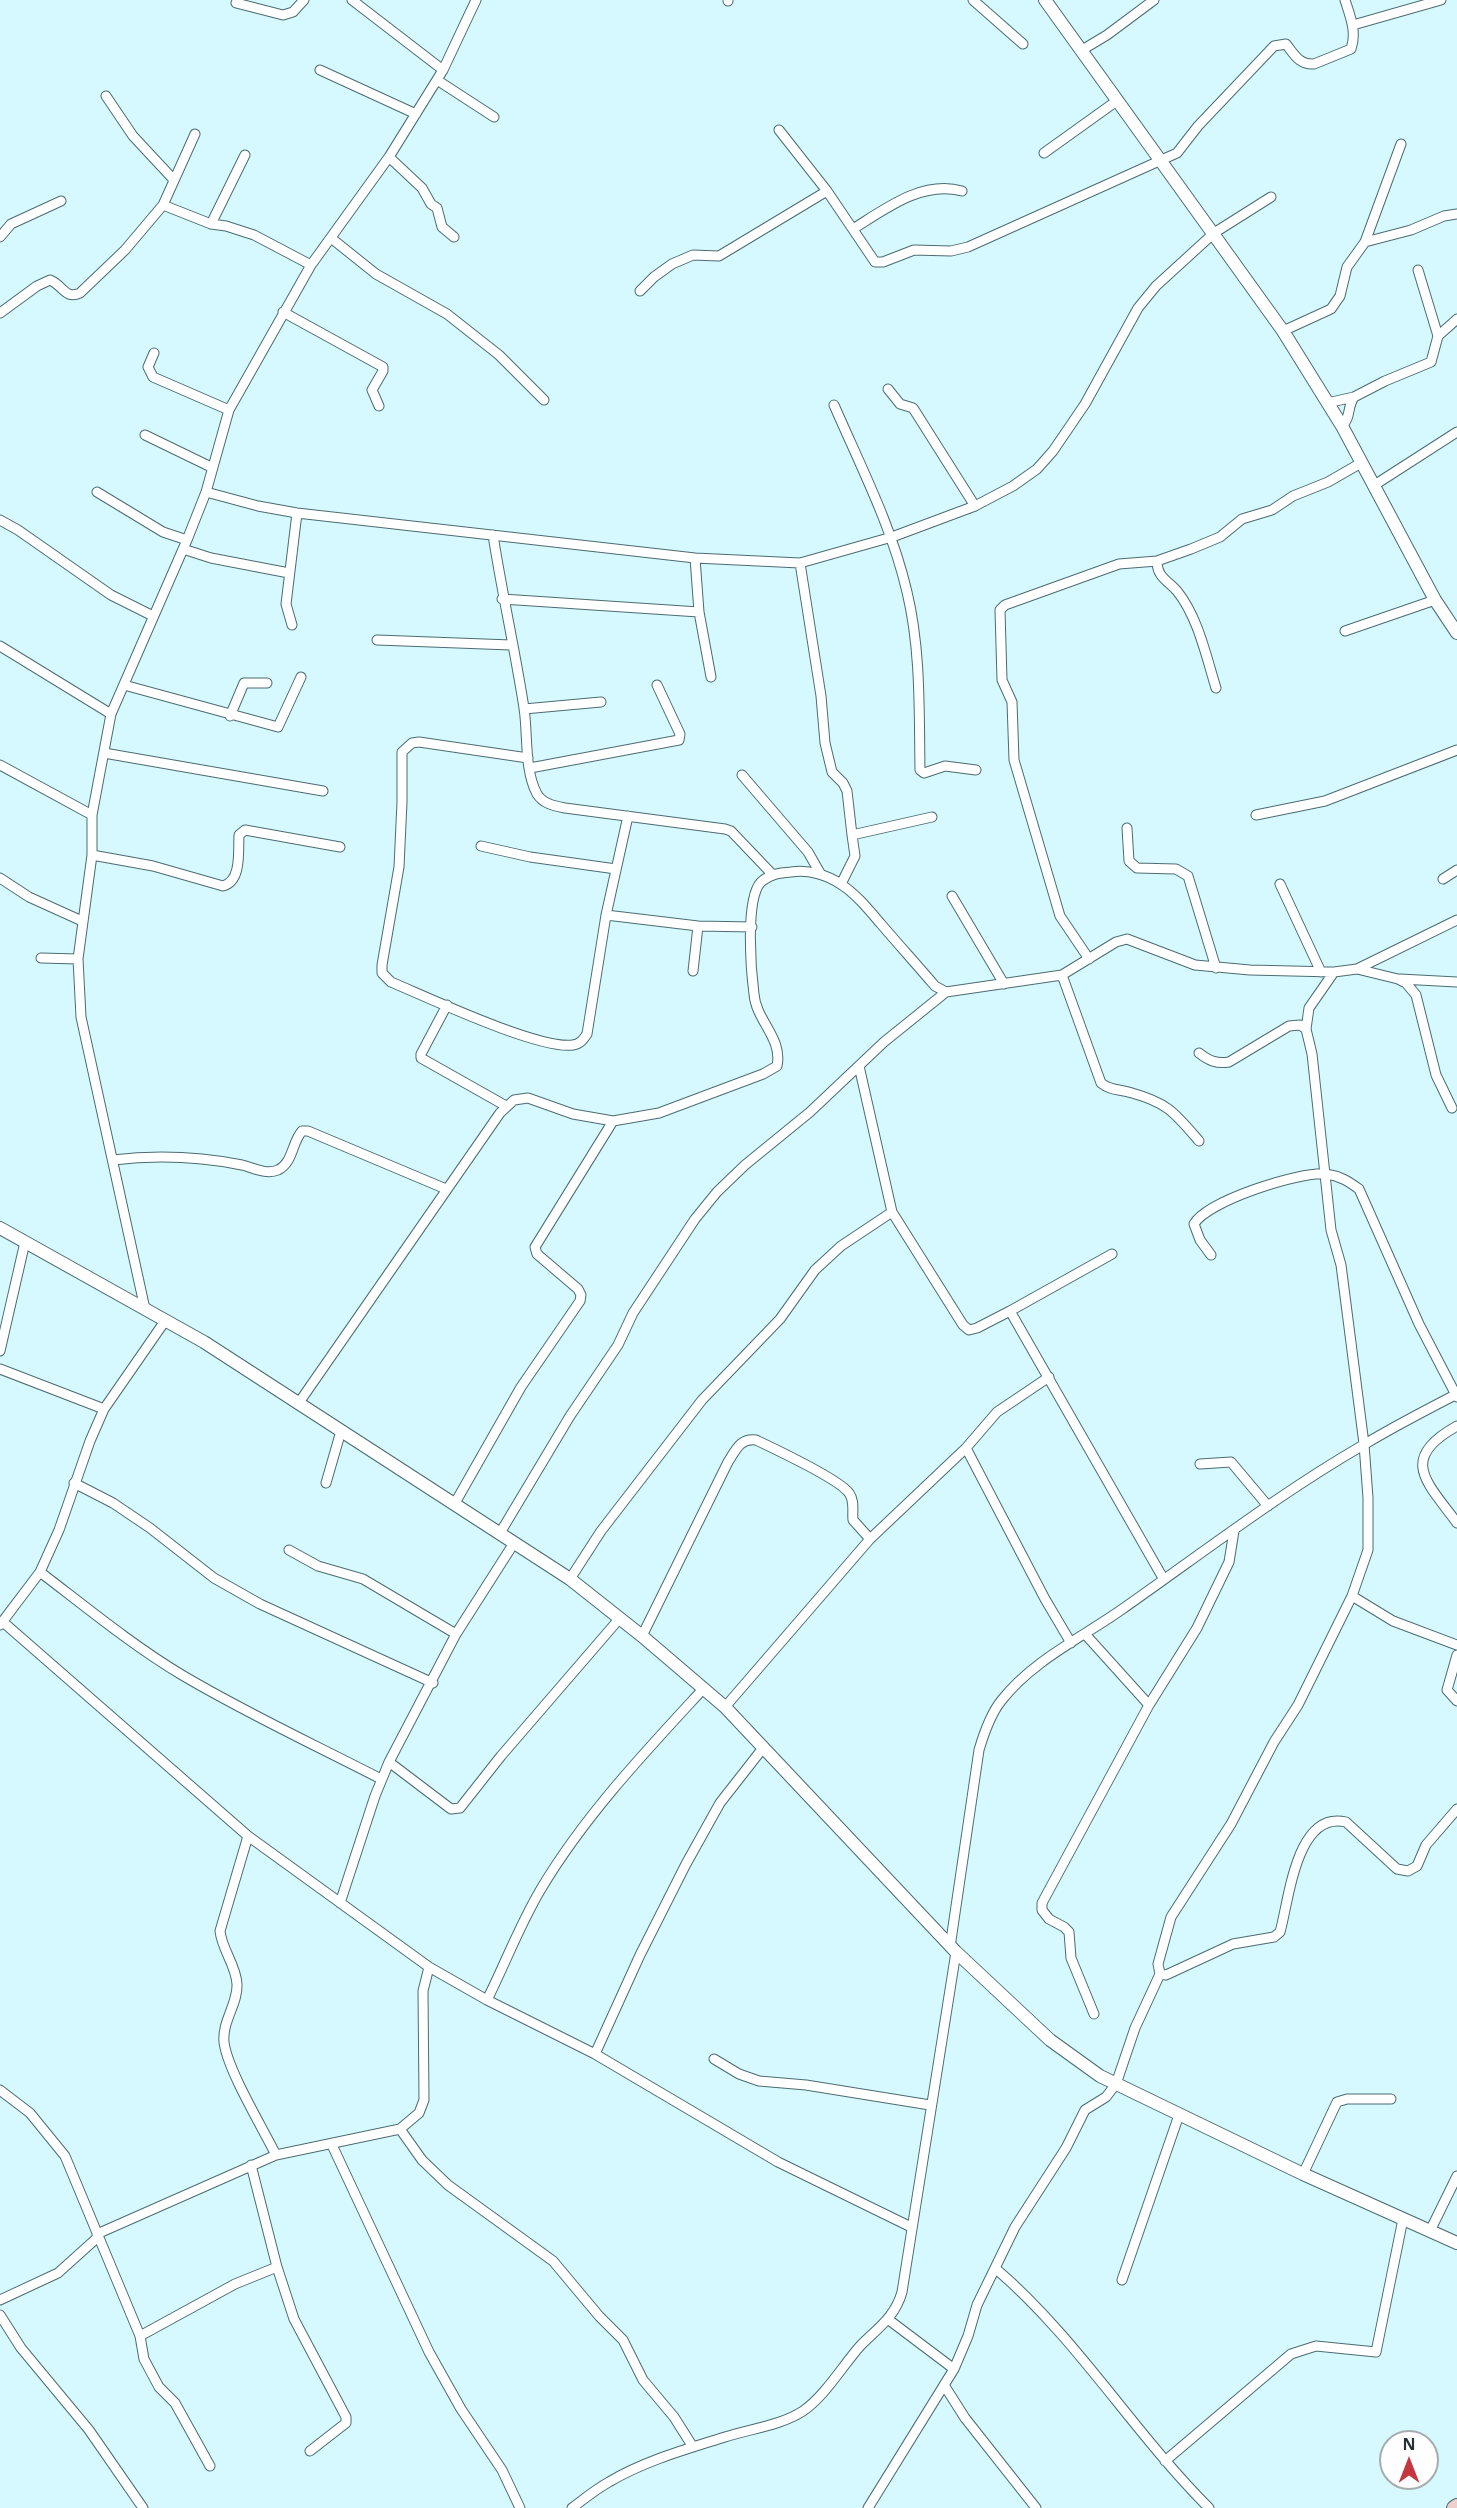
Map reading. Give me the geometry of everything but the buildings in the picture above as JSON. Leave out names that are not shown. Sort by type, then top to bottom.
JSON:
[{"type":"street","points":[[236,3],[283,15],[293,12],[304,0]]},
{"type":"street","points":[[352,0],[443,70]]},
{"type":"street","points":[[146,1310],[81,1017],[78,959],[92,855],[92,815],[111,714],[206,492],[211,467],[230,410],[311,265],[389,157],[443,70],[476,0]]},
{"type":"street","points":[[973,0],[1023,44]]},
{"type":"street","points":[[1045,0],[1118,100],[1158,161],[1214,233],[1282,331],[1342,426],[1435,600],[1457,633]]},
{"type":"street","points":[[1082,50],[1107,35],[1154,0]]},
{"type":"street","points":[[779,130],[827,192],[875,262],[879,263],[914,250],[960,250],[1177,153],[1198,126],[1274,46],[1286,44],[1299,61],[1314,64],[1351,49],[1354,40],[1353,24],[1345,0]]},
{"type":"street","points":[[1353,24],[1441,0]]},
{"type":"street","points":[[320,70],[416,114]]},
{"type":"street","points":[[437,80],[494,117]]},
{"type":"street","points":[[106,96],[133,136],[174,180]]},
{"type":"street","points":[[1044,153],[1118,100]]},
{"type":"street","points":[[0,313],[37,286],[50,280],[57,283],[68,295],[73,296],[80,293],[125,250],[163,205],[195,134]]},
{"type":"street","points":[[1282,331],[1331,309],[1337,303],[1347,267],[1365,242],[1401,144]]},
{"type":"street","points":[[211,224],[245,155]]},
{"type":"street","points":[[389,157],[422,188],[431,204],[437,208],[442,227],[454,237]]},
{"type":"street","points":[[853,229],[906,197],[941,188],[962,191]]},
{"type":"street","points":[[640,291],[672,264],[693,255],[719,256],[827,192]]},
{"type":"street","points":[[206,492],[258,506],[297,513],[695,558],[800,563],[892,537],[975,506],[1013,486],[1037,469],[1053,451],[1085,404],[1138,308],[1155,286],[1214,233],[1271,197]]},
{"type":"street","points":[[0,237],[11,225],[61,201]]},
{"type":"street","points":[[163,205],[211,224],[254,235],[311,265]]},
{"type":"street","points":[[1365,242],[1411,230],[1444,216],[1457,214]]},
{"type":"street","points":[[331,238],[376,274],[447,314],[499,355],[544,400]]},
{"type":"street","points":[[1327,403],[1354,397],[1431,362],[1438,336],[1418,270]]},
{"type":"street","points":[[283,312],[382,367],[383,371],[372,390],[379,406]]},
{"type":"street","points":[[1438,336],[1457,319]]},
{"type":"street","points":[[154,353],[148,367],[153,377],[230,410]]},
{"type":"street","points":[[888,389],[900,404],[912,408],[975,506]]},
{"type":"street","points":[[1342,426],[1347,422],[1349,404],[1354,397]]},
{"type":"street","points":[[834,405],[892,537],[908,594],[914,633],[921,770],[927,773],[945,766],[976,770]]},
{"type":"street","points":[[1373,486],[1457,432]]},
{"type":"street","points":[[145,435],[211,467]]},
{"type":"street","points":[[1089,959],[1060,916],[1014,760],[1014,716],[1012,702],[1002,680],[999,613],[1005,605],[1107,568],[1122,563],[1157,561],[1220,537],[1242,519],[1272,510],[1293,496],[1328,482],[1360,463]]},
{"type":"street","points":[[97,492],[211,558],[289,573]]},
{"type":"street","points":[[292,625],[286,604],[297,513]]},
{"type":"street","points":[[0,520],[18,530],[111,596],[153,616]]},
{"type":"street","points":[[493,535],[502,598],[524,709],[529,763],[537,794],[551,805],[731,831],[772,874]]},
{"type":"street","points":[[695,558],[699,612],[711,676]]},
{"type":"street","points":[[1157,561],[1161,576],[1178,592],[1189,611],[1203,644],[1216,688]]},
{"type":"street","points":[[800,563],[821,696],[825,743],[832,772],[843,783],[847,791],[855,856],[841,884]]},
{"type":"street","points":[[502,598],[699,612]]},
{"type":"street","points":[[1345,631],[1435,600]]},
{"type":"street","points":[[378,639],[511,645]]},
{"type":"street","points":[[0,646],[111,714]]},
{"type":"street","points":[[124,685],[278,728],[301,677]]},
{"type":"street","points":[[230,716],[244,682],[267,682]]},
{"type":"street","points":[[628,816],[606,915],[588,1025],[582,1042],[574,1045],[558,1045],[486,1022],[391,982],[382,973],[399,867],[402,752],[412,743],[419,742],[529,763],[679,740],[680,734],[657,685]]},
{"type":"street","points":[[524,709],[601,702]]},
{"type":"street","points":[[1256,815],[1325,801],[1457,750]]},
{"type":"street","points":[[104,753],[323,791]]},
{"type":"street","points":[[0,765],[92,815]]},
{"type":"street","points":[[742,775],[808,852],[820,873]]},
{"type":"street","points":[[852,835],[932,817]]},
{"type":"street","points":[[1127,828],[1129,861],[1137,868],[1176,868],[1188,876],[1216,968]]},
{"type":"street","points":[[92,855],[153,866],[223,886],[231,884],[236,878],[239,835],[244,830],[340,847]]},
{"type":"street","points":[[481,846],[530,857],[616,868]]},
{"type":"street","points":[[1443,879],[1457,870]]},
{"type":"street","points":[[298,1404],[446,1189],[506,1106],[514,1100],[528,1098],[573,1114],[613,1121],[659,1113],[763,1074],[777,1066],[780,1055],[775,1041],[757,1010],[754,996],[752,927],[754,898],[760,883],[772,874],[796,871],[820,873],[841,884],[857,897],[935,986],[946,992]]},
{"type":"street","points":[[0,878],[29,897],[82,921]]},
{"type":"street","points":[[1280,884],[1320,972]]},
{"type":"street","points":[[952,896],[1004,984]]},
{"type":"street","points":[[606,915],[698,926],[752,927]]},
{"type":"street","points":[[500,1533],[570,1416],[618,1345],[633,1313],[695,1219],[717,1192],[810,1112],[884,1042],[946,992],[1062,975],[1116,942],[1127,939],[1195,965],[1216,968],[1320,972],[1357,969],[1457,920]]},
{"type":"street","points":[[693,971],[698,926]]},
{"type":"street","points":[[41,958],[78,959]]},
{"type":"street","points":[[1357,969],[1398,979],[1457,982]]},
{"type":"street","points":[[868,2508],[954,2368],[968,2336],[977,2305],[1015,2227],[1066,2148],[1085,2110],[1106,2097],[1116,2084],[1135,2028],[1160,1974],[1158,1964],[1171,1917],[1231,1824],[1274,1742],[1298,1705],[1352,1596],[1368,1550],[1368,1498],[1364,1444],[1341,1265],[1331,1230],[1315,1076],[1306,1029],[1309,1008],[1334,972]]},
{"type":"street","points":[[1062,975],[1101,1083],[1109,1089],[1125,1091],[1162,1102],[1177,1115],[1199,1142]]},
{"type":"street","points":[[1398,979],[1406,983],[1416,995],[1436,1075],[1452,1108]]},
{"type":"street","points":[[447,1005],[421,1058],[506,1106]]},
{"type":"street","points":[[1199,1053],[1207,1060],[1220,1063],[1229,1062],[1289,1026],[1297,1025],[1306,1029]]},
{"type":"street","points":[[859,1066],[892,1212],[963,1325],[969,1330],[977,1329],[1112,1254]]},
{"type":"street","points":[[455,1503],[521,1387],[580,1301],[581,1295],[578,1289],[537,1254],[535,1247],[613,1121]]},
{"type":"street","points":[[113,1161],[176,1158],[234,1164],[267,1172],[280,1169],[289,1159],[298,1135],[302,1131],[308,1131],[446,1189]]},
{"type":"street","points":[[572,2508],[610,2481],[693,2447],[788,2419],[803,2411],[814,2402],[863,2343],[889,2320],[898,2307],[953,1950],[977,1760],[987,1724],[1002,1700],[1022,1680],[1071,1643],[1268,1506],[1364,1444],[1457,1395],[1419,1324],[1359,1189],[1344,1178],[1308,1174],[1266,1186],[1215,1205],[1203,1213],[1194,1224],[1200,1240],[1211,1255]]},
{"type":"street","points":[[570,1579],[601,1531],[702,1400],[780,1319],[815,1270],[841,1246],[892,1212]]},
{"type":"street","points":[[0,1228],[204,1342],[570,1579],[642,1636],[725,1707],[953,1950],[1050,2040],[1100,2076],[1303,2174],[1457,2243]]},
{"type":"street","points":[[0,1351],[25,1242]]},
{"type":"street","points":[[1010,1311],[1164,1578]]},
{"type":"street","points":[[165,1321],[104,1409],[74,1483],[59,1530],[40,1572],[2,1623],[248,1836],[429,1967],[487,2000],[595,2054],[778,2162],[911,2227]]},
{"type":"street","points":[[0,1369],[104,1409]]},
{"type":"street","points":[[725,1707],[870,1539],[966,1448],[997,1412],[1049,1377]]},
{"type":"street","points":[[1457,1426],[1432,1442],[1424,1457],[1423,1466],[1425,1477],[1436,1499],[1457,1523]]},
{"type":"street","points":[[326,1483],[341,1431]]},
{"type":"street","points":[[642,1636],[728,1462],[740,1443],[749,1439],[756,1440],[816,1471],[849,1492],[853,1503],[853,1520],[870,1539]]},
{"type":"street","points":[[966,1448],[1039,1589],[1071,1643]]},
{"type":"street","points":[[1200,1464],[1231,1462],[1268,1506]]},
{"type":"street","points":[[74,1483],[113,1503],[150,1528],[214,1578],[260,1604],[433,1683]]},
{"type":"street","points":[[1095,2014],[1071,1958],[1069,1932],[1049,1919],[1042,1910],[1042,1903],[1149,1705],[1197,1628],[1229,1562],[1234,1531]]},
{"type":"street","points":[[340,1903],[381,1779],[389,1762],[433,1683],[456,1634],[514,1543]]},
{"type":"street","points":[[289,1550],[318,1566],[363,1579],[456,1634]]},
{"type":"street","points":[[40,1572],[110,1626],[181,1674],[381,1779]]},
{"type":"street","points":[[1352,1596],[1393,1621],[1457,1646]]},
{"type":"street","points":[[389,1762],[451,1809],[460,1808],[501,1756],[620,1618]]},
{"type":"street","points":[[1085,1634],[1149,1705]]},
{"type":"street","points":[[1457,1655],[1447,1690],[1457,1701]]},
{"type":"street","points":[[487,2000],[539,1892],[559,1860],[610,1794],[704,1688]]},
{"type":"street","points":[[595,2054],[640,1955],[686,1864],[726,1794],[763,1748]]},
{"type":"street","points":[[1160,1974],[1166,1975],[1233,1944],[1274,1937],[1280,1932],[1296,1864],[1309,1835],[1320,1826],[1336,1821],[1346,1822],[1397,1869],[1408,1871],[1417,1866],[1426,1845],[1457,1809]]},
{"type":"street","points":[[248,1836],[220,1931],[222,1944],[237,1986],[225,2024],[224,2041],[230,2062],[276,2155]]},
{"type":"street","points":[[0,2300],[58,2273],[97,2236],[251,2165],[276,2155],[400,2130],[419,2113],[424,2100],[423,2002],[429,1967]]},
{"type":"street","points":[[714,2059],[739,2074],[759,2081],[806,2085],[930,2105]]},
{"type":"street","points":[[0,2090],[30,2113],[65,2156],[140,2336],[144,2359],[159,2387],[175,2403],[210,2466]]},
{"type":"street","points":[[1303,2174],[1337,2102],[1347,2099],[1391,2099]]},
{"type":"street","points":[[1122,2280],[1179,2115]]},
{"type":"street","points":[[400,2130],[422,2160],[448,2185],[553,2261],[599,2316],[623,2340],[643,2380],[674,2417],[693,2447]]},
{"type":"street","points":[[332,2145],[429,2352],[461,2409],[502,2470],[520,2508]]},
{"type":"street","points":[[251,2165],[277,2266],[294,2319],[346,2417],[346,2423],[341,2428],[310,2451]]},
{"type":"street","points":[[1430,2231],[1457,2176]]},
{"type":"street","points":[[1165,2461],[1291,2354],[1316,2346],[1376,2352],[1403,2218]]},
{"type":"street","points":[[140,2336],[235,2284],[277,2266]]},
{"type":"street","points":[[995,2268],[1075,2348],[1165,2461],[1209,2508]]},
{"type":"street","points":[[0,2315],[21,2348],[89,2430],[144,2508]]},
{"type":"street","points":[[889,2320],[954,2368]]},
{"type":"street","points":[[944,2385],[965,2418],[1036,2508]]}]
